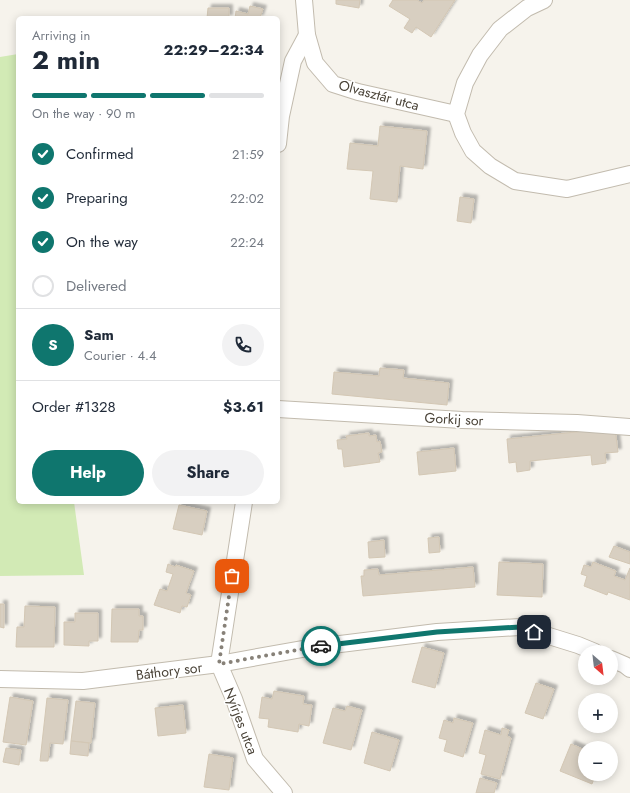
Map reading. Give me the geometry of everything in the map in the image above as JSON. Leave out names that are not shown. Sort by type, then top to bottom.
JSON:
[{"type":"street","name":"Olvasztár utca","points":[[304,0],[307,35],[315,63],[333,84],[358,92],[456,114]]},
{"type":"street","points":[[544,0],[527,8],[500,29],[480,55],[465,82],[456,114],[463,133],[473,151],[490,166],[515,181],[567,189],[630,174]]},
{"type":"street","points":[[280,125],[293,61],[307,35]]},
{"type":"street","name":"Gorkij sor","points":[[280,409],[462,420],[578,423],[630,427]]},
{"type":"street","points":[[219,664],[244,504]]},
{"type":"street","name":"Báthory sor","points":[[0,680],[83,681],[219,664],[308,648],[437,632],[520,627],[578,645]]},
{"type":"street","points":[[618,662],[630,669]]},
{"type":"street","name":"Nyírjes utca","points":[[219,664],[234,698],[255,759],[284,793]]},
{"type":"green space","points":[[16,54],[16,504],[74,504],[84,575],[0,576],[0,57]]},
{"type":"building","points":[[336,0],[360,0],[359,8],[336,4]]},
{"type":"building","points":[[393,0],[417,0],[422,3],[424,0],[455,0],[431,37],[416,27],[412,33],[404,28],[410,19],[389,6]]},
{"type":"building","points":[[250,6],[263,9],[261,16],[235,16],[236,11],[248,14]]},
{"type":"building","points":[[208,8],[229,8],[229,16],[207,16]]},
{"type":"building","points":[[380,126],[427,131],[423,169],[400,166],[397,202],[370,199],[373,171],[347,169],[350,143],[378,146]]},
{"type":"building","points":[[460,197],[474,199],[471,223],[457,221]]},
{"type":"building","points":[[380,368],[404,370],[403,378],[449,383],[447,405],[332,394],[334,372],[379,376]]},
{"type":"building","points":[[615,428],[618,452],[605,453],[606,463],[592,465],[591,455],[530,461],[530,470],[517,472],[516,462],[509,463],[507,439]]},
{"type":"building","points":[[369,433],[369,436],[376,435],[377,442],[380,441],[382,452],[378,453],[380,462],[344,467],[342,449],[338,449],[337,440],[347,439],[346,436]]},
{"type":"building","points":[[454,448],[456,471],[419,475],[417,452]]},
{"type":"building","points":[[179,505],[207,511],[202,535],[173,529]]},
{"type":"building","points":[[439,537],[440,552],[429,553],[428,538]]},
{"type":"building","points":[[384,540],[385,557],[369,558],[368,542]]},
{"type":"building","points":[[614,546],[630,552],[630,564],[609,557]]},
{"type":"building","points":[[499,562],[543,564],[542,597],[497,595]]},
{"type":"building","points":[[593,562],[616,571],[614,576],[625,580],[630,568],[630,600],[608,592],[607,595],[584,586],[587,576],[581,574],[584,565],[591,567]]},
{"type":"building","points":[[168,564],[194,571],[186,593],[191,595],[187,607],[182,606],[180,613],[154,605],[160,589],[167,591],[173,574],[166,572]]},
{"type":"building","points":[[473,567],[475,587],[363,596],[361,576],[364,576],[364,570],[378,569],[379,575]]},
{"type":"building","points":[[0,604],[4,604],[4,628],[0,627]]},
{"type":"building","points":[[25,606],[55,607],[54,647],[16,647],[17,627],[24,627]]},
{"type":"building","points":[[112,609],[139,609],[139,616],[143,616],[143,630],[139,630],[138,642],[111,642]]},
{"type":"building","points":[[75,613],[98,613],[98,641],[89,641],[89,646],[64,645],[64,622],[75,622]]},
{"type":"building","points":[[422,647],[444,653],[435,688],[412,682]]},
{"type":"building","points":[[536,683],[554,689],[543,719],[525,713]]},
{"type":"building","points":[[274,691],[304,696],[303,704],[312,705],[309,726],[299,724],[298,732],[268,727],[269,719],[259,718],[262,697],[272,699]]},
{"type":"building","points":[[10,697],[33,701],[26,745],[3,742]]},
{"type":"building","points":[[47,698],[68,700],[63,744],[50,743],[48,761],[40,761]]},
{"type":"building","points":[[76,701],[95,703],[91,743],[71,741]]},
{"type":"building","points":[[183,705],[186,733],[158,736],[155,708]]},
{"type":"building","points":[[347,706],[362,710],[351,750],[323,743],[333,708],[345,711]]},
{"type":"building","points":[[454,718],[473,723],[463,757],[444,751],[447,740],[439,738],[444,720],[453,723]]},
{"type":"building","points":[[502,728],[509,730],[507,736],[511,738],[500,779],[481,774],[486,755],[479,753],[485,730],[501,735]]},
{"type":"building","points":[[372,732],[399,740],[390,771],[364,763]]},
{"type":"building","points":[[71,741],[89,743],[88,756],[70,754]]},
{"type":"building","points":[[571,744],[578,747],[578,778],[560,771]]},
{"type":"building","points":[[6,748],[21,750],[19,765],[3,762]]},
{"type":"building","points":[[209,754],[233,758],[229,790],[204,787]]},
{"type":"building","points":[[480,778],[497,783],[494,793],[476,793]]},
{"type":"building","points":[[585,781],[593,781],[592,784]]},
{"type":"way so far","points":[[232,576],[219,664],[321,646]]},
{"type":"route","points":[[321,646],[437,632],[520,627],[534,632]]}]
